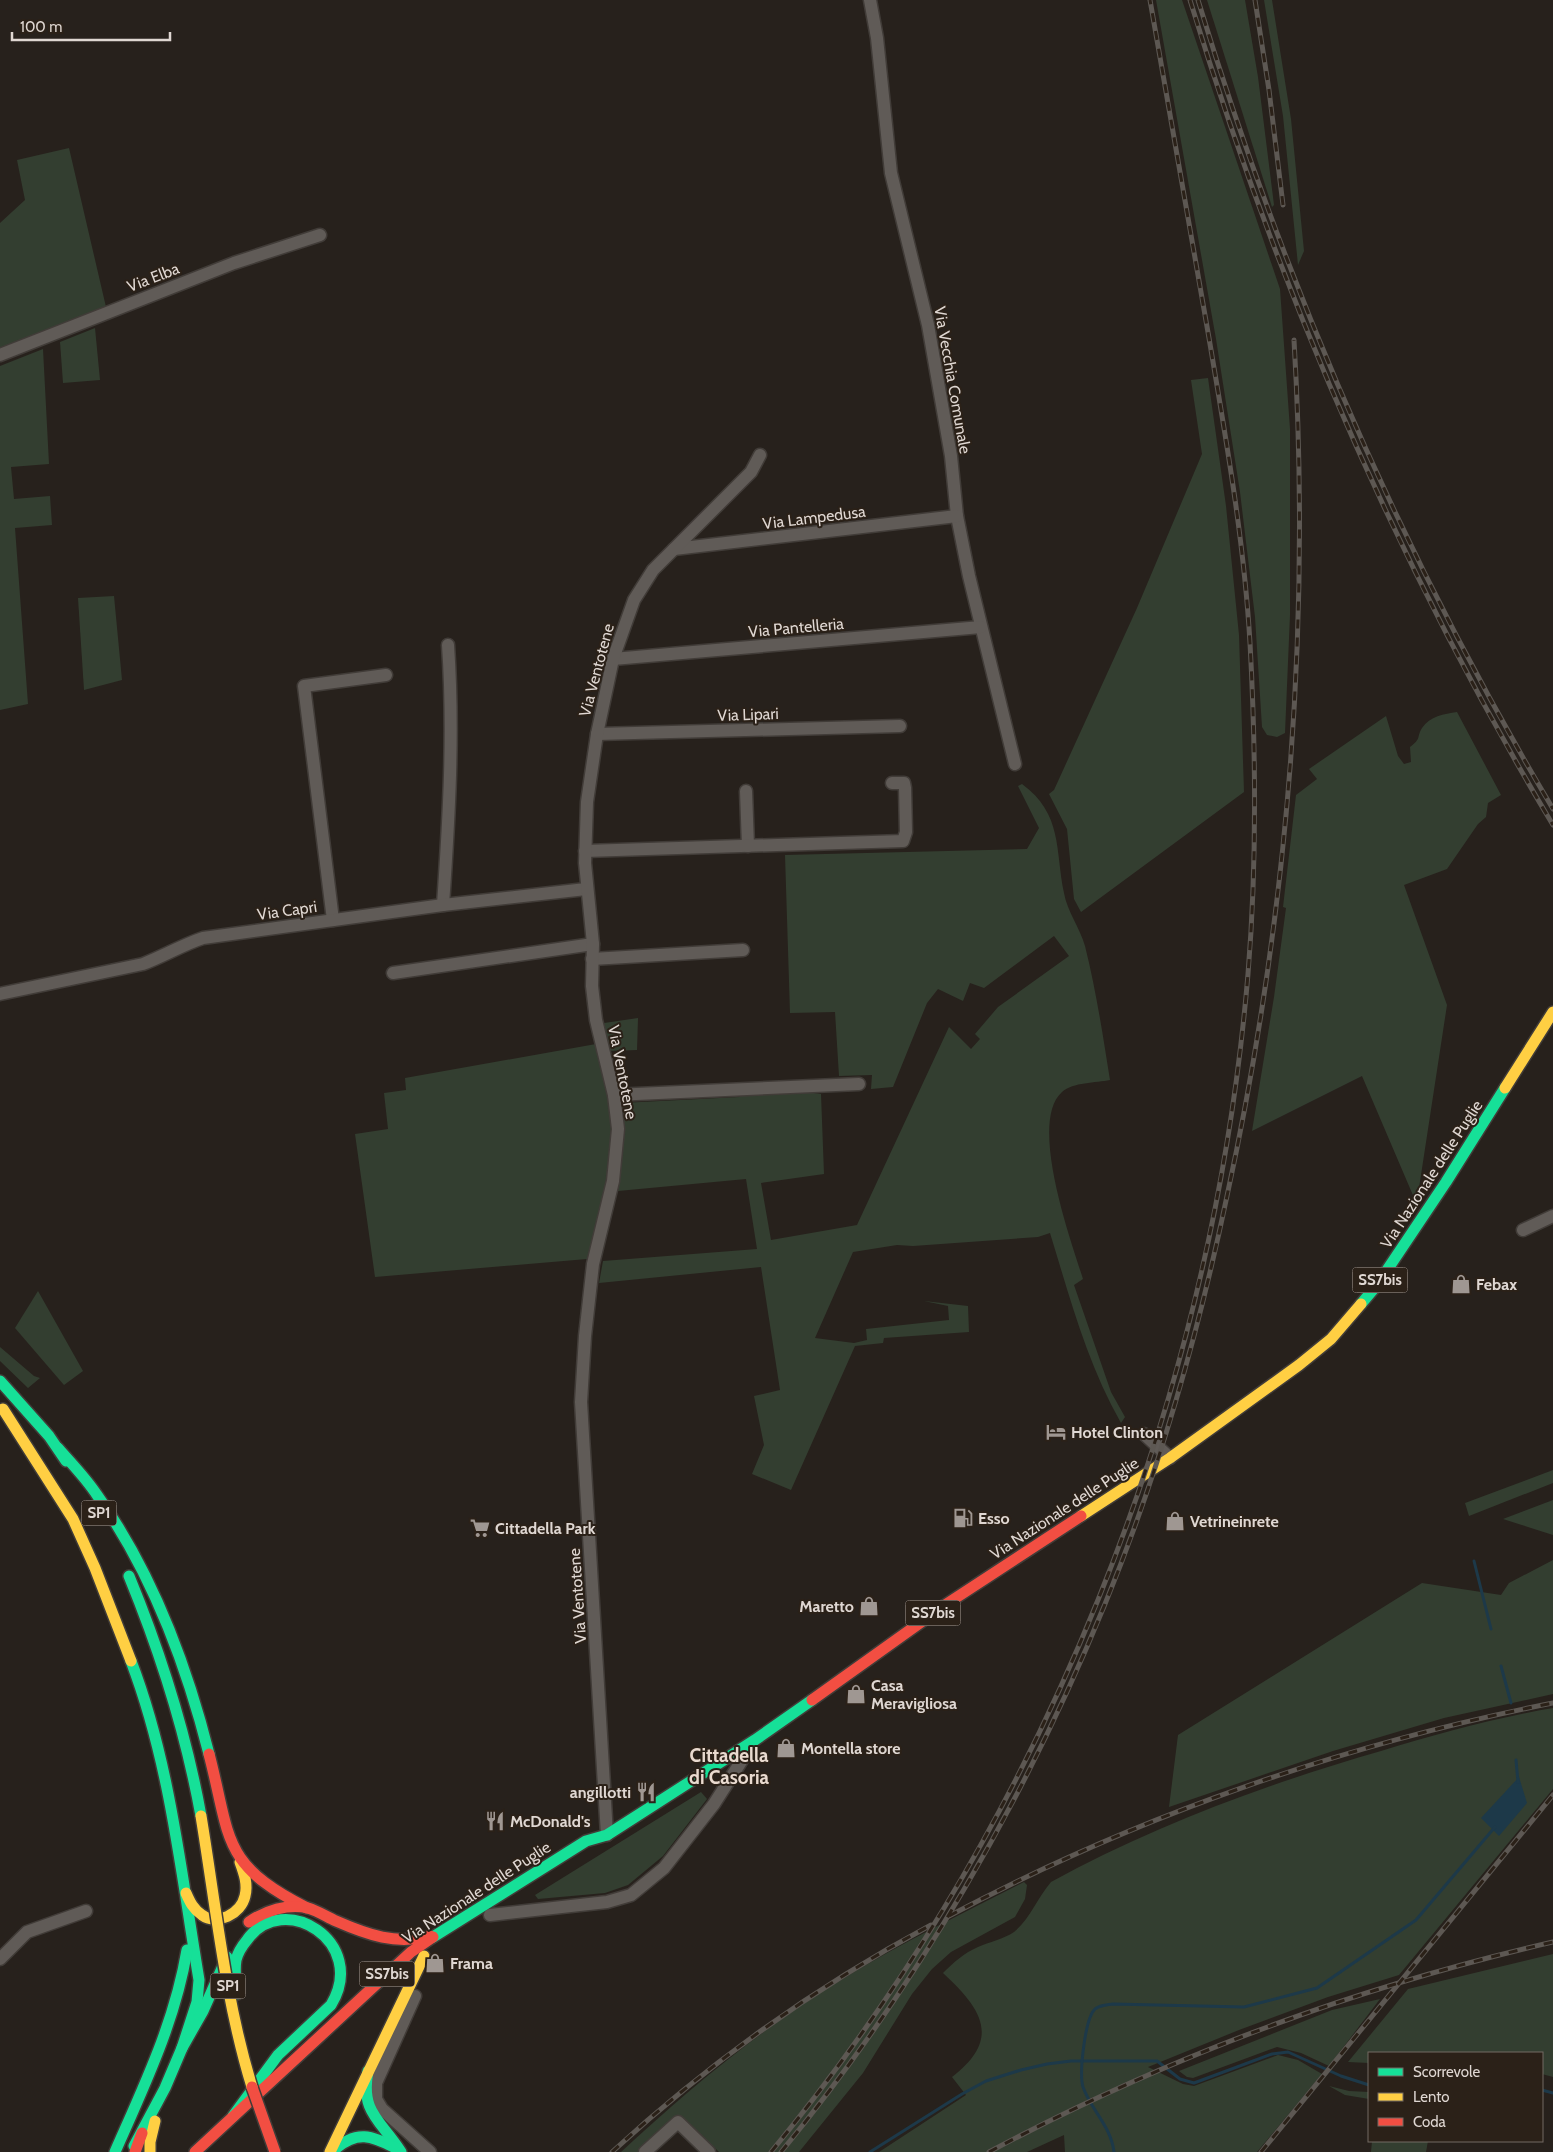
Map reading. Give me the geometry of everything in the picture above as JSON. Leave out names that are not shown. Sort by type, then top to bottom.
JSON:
[{"type":"main road","name":"Via Nazionale delle Puglie","points":[[195,2152],[411,1952],[545,1861],[586,1841],[607,1835],[755,1740],[945,1605],[1170,1458],[1299,1365],[1331,1339],[1353,1316],[1377,1285],[1446,1182],[1553,1012]]},
{"type":"main road","name":"SP1","points":[[0,1381],[58,1448],[83,1484],[120,1553]]},
{"type":"main road","points":[[1,1408],[58,1473]]},
{"type":"main road","points":[[1,1408],[73,1519],[95,1568],[128,1653],[144,1696],[156,1738],[166,1782],[184,1884],[199,1991],[181,2052]]},
{"type":"main road","points":[[58,1448],[84,1478],[113,1518],[128,1543],[181,1658],[209,1754],[224,1827],[246,1873],[248,1889],[243,1904],[232,1914],[212,1920],[198,1914],[189,1903],[184,1884]]},
{"type":"main road","name":"SP1","points":[[126,1568],[154,1637],[173,1692],[189,1750],[227,1980],[240,2044],[255,2101],[275,2152]]},
{"type":"main road","name":"Via Nazionale delle Puglie","points":[[588,1854],[596,1849],[607,1835]]},
{"type":"main road","points":[[237,1854],[261,1883],[307,1908],[355,1928],[389,1939],[413,1940],[441,1932]]},
{"type":"main road","points":[[199,1896],[204,1931]]},
{"type":"main road","name":"Via Nazionale delle Puglie","points":[[402,1976],[424,1956],[515,1900]]},
{"type":"main road","points":[[131,2152],[203,2011],[239,1932],[247,1923],[264,1912],[286,1907],[307,1908]]},
{"type":"main road","points":[[115,2152],[175,2007],[184,1971],[188,1919]]},
{"type":"main road","points":[[233,2116],[279,2054],[322,2014],[333,2001],[340,1986],[341,1970],[337,1953],[329,1938],[323,1932],[308,1924],[279,1920],[264,1925],[244,1942],[238,1954],[235,1970],[240,2044]]},
{"type":"main road","points":[[327,2150],[424,1956]]},
{"type":"main road","name":"SP1","points":[[211,1970],[218,2009]]},
{"type":"main road","points":[[368,2071],[364,2088],[368,2106],[392,2136],[400,2151]]},
{"type":"main road","points":[[150,2152],[152,2130],[165,2088]]},
{"type":"main road","points":[[237,2090],[249,2120],[266,2104]]},
{"type":"main road","points":[[135,2152],[142,2133]]},
{"type":"main road","points":[[327,2150],[360,2136],[375,2138],[400,2151]]},
{"type":"street","name":"Via Vecchia Comunale","points":[[870,0],[877,38],[891,172],[928,325],[951,456],[958,516],[981,627],[1015,764]]},
{"type":"street","name":"Via Elba","points":[[0,356],[234,263],[320,235]]},
{"type":"street","name":"Via Ventotene","points":[[607,1835],[595,1724],[581,1402],[577,1372],[593,1264],[613,1181],[618,1129],[614,1095],[596,1020],[592,959],[593,944],[586,889],[587,802],[597,734],[613,659],[634,600],[653,570],[751,472],[760,455]]},
{"type":"street","name":"Via Lampedusa","points":[[674,550],[958,516]]},
{"type":"street","name":"Via Pantelleria","points":[[613,659],[981,627]]},
{"type":"street","points":[[443,905],[451,785],[451,696],[448,645]]},
{"type":"street","points":[[333,920],[304,686],[386,675]]},
{"type":"street","name":"Via Lipari","points":[[597,734],[900,726]]},
{"type":"street","points":[[586,851],[903,841],[906,832],[905,788],[904,784],[892,783]]},
{"type":"street","points":[[746,791],[748,846]]},
{"type":"street","name":"Via Capri","points":[[0,994],[143,964],[185,944],[203,938],[443,905],[586,889]]},
{"type":"street","points":[[393,973],[593,944]]},
{"type":"street","points":[[592,959],[743,950]]},
{"type":"street","points":[[614,1095],[859,1084]]},
{"type":"street","points":[[1523,1230],[1553,1216]]},
{"type":"street","points":[[1144,1434],[1170,1458]]},
{"type":"street","points":[[490,1915],[607,1902],[631,1895],[664,1868],[714,1804],[755,1740]]},
{"type":"street","points":[[700,1775],[710,1775],[718,1780],[720,1786],[714,1804]]},
{"type":"street","points":[[0,1959],[27,1932],[86,1911]]},
{"type":"street","points":[[424,1956],[426,1969],[376,2083],[375,2094],[382,2109],[430,2152]]},
{"type":"street","points":[[645,2152],[678,2122],[709,2152]]},
{"type":"green space","points":[[1156,0],[1182,0],[1280,289],[1290,429],[1290,615],[1285,733],[1277,737],[1267,735],[1262,727],[1255,617],[1240,492],[1216,339]]},
{"type":"green space","points":[[1207,0],[1245,0],[1258,77],[1274,205],[1272,207]]},
{"type":"green space","points":[[1264,0],[1272,0],[1291,119],[1304,251],[1298,265],[1283,116]]},
{"type":"green space","points":[[69,148],[106,307],[0,349],[0,223],[25,200],[17,160]]},
{"type":"green space","points":[[95,328],[100,380],[63,383],[60,342]]},
{"type":"green space","points":[[43,349],[49,464],[11,467],[14,499],[50,496],[52,525],[15,528],[28,704],[0,710],[0,366]]},
{"type":"green space","points":[[1208,378],[1226,506],[1239,635],[1244,792],[1081,912],[1074,899],[1067,829],[1049,794],[1054,790],[1137,608],[1202,454],[1191,380]]},
{"type":"green space","points":[[114,596],[122,680],[84,690],[78,598]]},
{"type":"green space","points":[[1457,712],[1501,795],[1488,803],[1486,817],[1478,824],[1447,869],[1404,885],[1447,1005],[1417,1201],[1362,1076],[1252,1131],[1274,997],[1286,908],[1283,907],[1296,795],[1317,779],[1309,769],[1386,716],[1398,756],[1404,764],[1411,762],[1410,747],[1417,740],[1425,724],[1438,716]]},
{"type":"green space","points":[[1022,784],[1045,808],[1051,820],[1058,848],[1066,900],[1085,946],[1105,1047],[1110,1080],[1072,1086],[1062,1092],[1053,1107],[1049,1129],[1055,1182],[1083,1279],[1074,1285],[1111,1392],[1125,1417],[1121,1423],[1098,1377],[1072,1306],[1050,1233],[1038,1237],[913,1246],[897,1245],[853,1252],[815,1338],[854,1343],[867,1340],[866,1329],[949,1320],[948,1306],[924,1301],[968,1306],[969,1332],[884,1338],[883,1343],[855,1346],[791,1490],[752,1474],[764,1445],[754,1396],[780,1390],[761,1267],[599,1283],[603,1261],[757,1249],[746,1179],[618,1191],[623,1141],[621,1103],[739,1097],[744,1094],[792,1090],[821,1094],[824,1174],[761,1183],[771,1240],[857,1225],[949,1027],[971,1049],[980,1039],[975,1034],[998,1007],[1069,956],[1054,936],[984,988],[970,983],[963,1001],[938,989],[927,1003],[893,1087],[871,1089],[872,1075],[839,1076],[835,1012],[790,1013],[785,855],[1027,849],[1039,828],[1018,786]]},
{"type":"green space","points":[[638,1018],[637,1050],[610,1051],[604,1023]]},
{"type":"green space","points":[[596,1044],[610,1106],[611,1127],[604,1193],[587,1259],[375,1277],[355,1134],[388,1129],[384,1093],[406,1090],[405,1078]]},
{"type":"green space","points":[[38,1291],[83,1371],[64,1385],[15,1328]]},
{"type":"green space","points":[[0,1347],[34,1376],[40,1378],[28,1388],[0,1361]]},
{"type":"green space","points":[[1553,1470],[1553,1483],[1469,1516],[1465,1503]]},
{"type":"green space","points":[[1553,1500],[1553,1535],[1503,1519]]},
{"type":"green space","points":[[1553,1560],[1553,1694],[1444,1718],[1333,1751],[1169,1807],[1178,1735],[1422,1583],[1501,1595],[1509,1583]]},
{"type":"green space","points":[[1553,1708],[1553,1789],[1399,1975],[1328,1997],[1239,2030],[1148,2067],[1183,2084],[1194,2086],[1278,2055],[1298,2060],[1322,2074],[1257,2152],[1065,2152],[1064,2135],[1027,2152],[879,2152],[966,2095],[952,2077],[968,2063],[977,2050],[981,2037],[981,2024],[968,1999],[943,1973],[968,1952],[1006,1937],[1020,1927],[1051,1882],[1090,1861],[1171,1824],[1296,1777],[1423,1739]]},
{"type":"green space","points":[[701,1792],[707,1799],[663,1856],[628,1885],[605,1893],[538,1899],[535,1895]]},
{"type":"green space","points":[[1024,1882],[1027,1885],[1025,1899],[1015,1917],[951,1952],[932,1969],[912,1994],[863,2073],[799,2152],[719,2152],[686,2120],[680,2120],[666,2126],[638,2152],[621,2152],[728,2059],[814,1997],[888,1953]]},
{"type":"green space","points":[[1553,1954],[1553,2077],[1543,2074],[1543,2052],[1368,2052],[1368,2063],[1348,2062],[1408,1989]]},
{"type":"green space","points":[[1380,1999],[1329,2066],[1301,2053],[1277,2047],[1193,2078],[1187,2077],[1179,2071],[1332,2010]]},
{"type":"green space","points":[[1329,2086],[1349,2091],[1368,2092],[1368,2099],[1345,2095]]},
{"type":"green space","points":[[1372,2142],[1428,2142],[1426,2152],[1371,2152]]},
{"type":"water","points":[[1519,1777],[1527,1803],[1499,1836],[1481,1818]]},
{"type":"waterway","points":[[1474,1561],[1491,1629]]},
{"type":"waterway","points":[[1501,1666],[1511,1703]]},
{"type":"waterway","points":[[1516,1760],[1518,1782]]},
{"type":"waterway","points":[[1114,2152],[1109,2134],[1091,2103],[1083,2087],[1082,2080],[1082,2059],[1088,2023],[1095,2009],[1113,2004],[1244,2007],[1317,1988],[1416,1920],[1495,1827]]},
{"type":"waterway","points":[[870,2152],[986,2081],[1047,2064],[1071,2061],[1157,2061],[1180,2079],[1194,2083],[1272,2054],[1288,2052],[1341,2076],[1368,2085]]},
{"type":"waterway","points":[[1543,2090],[1553,2093]]},
{"type":"railway","points":[[771,2152],[868,2024],[956,1888],[1032,1746],[1098,1599],[1153,1447],[1197,1292],[1228,1134],[1248,974],[1253,891],[1254,767],[1250,643],[1239,528],[1228,452],[1150,0]]},
{"type":"railway","points":[[1190,0],[1262,214],[1346,424],[1393,526],[1443,627],[1553,825]]},
{"type":"railway","points":[[1198,0],[1232,106],[1269,210],[1308,313],[1351,415],[1397,516],[1446,615],[1498,713],[1553,809]]},
{"type":"railway","points":[[1255,0],[1269,90],[1283,205]]},
{"type":"railway","points":[[781,2152],[877,2025],[922,1958],[964,1890],[1040,1749],[1074,1677],[1125,1554],[1160,1454],[1190,1351],[1216,1248],[1248,1090],[1266,984],[1279,877],[1290,770],[1296,663],[1299,448],[1294,340]]},
{"type":"railway","points":[[949,1916],[1093,1846],[1243,1787],[1397,1740],[1553,1703]]},
{"type":"railway","points":[[1261,2152],[1553,1795]]},
{"type":"railway","points":[[612,2152],[686,2088],[764,2028],[846,1974],[931,1925]]},
{"type":"railway","points":[[989,2152],[1125,2085],[1264,2028],[1407,1980],[1553,1942]]},
{"type":"traffic: fast","points":[[1361,1304],[1377,1285],[1446,1182],[1505,1088]]},
{"type":"traffic: fast","points":[[0,1381],[49,1436],[66,1461]]},
{"type":"traffic: fast","points":[[58,1448],[97,1495],[117,1525],[151,1587],[190,1686],[209,1754]]},
{"type":"traffic: fast","points":[[129,1576],[162,1664],[188,1754],[201,1816]]},
{"type":"traffic: fast","points":[[131,1661],[156,1739],[165,1779],[199,1980],[197,2002],[182,2048]]},
{"type":"traffic: fast","points":[[433,1937],[586,1841],[607,1835],[755,1740],[812,1700]]},
{"type":"traffic: fast","points":[[233,2116],[278,2055],[331,2005],[340,1982],[339,1961],[331,1943],[317,1930],[299,1922],[281,1920],[263,1926],[242,1947],[238,1954],[235,1968],[237,1994]]},
{"type":"traffic: fast","points":[[115,2152],[167,2028],[182,1977],[187,1950]]},
{"type":"traffic: fast","points":[[134,2146],[165,2088],[182,2048],[203,2011],[227,1957]]},
{"type":"traffic: fast","points":[[368,2071],[366,2085],[370,2107],[401,2152]]},
{"type":"traffic: fast","points":[[332,2152],[349,2140],[357,2137],[372,2138],[399,2150]]},
{"type":"traffic: slow","points":[[1505,1088],[1553,1012]]},
{"type":"traffic: slow","points":[[1081,1516],[1170,1458],[1299,1365],[1331,1339],[1361,1304]]},
{"type":"traffic: slow","points":[[3,1409],[73,1519],[95,1568],[131,1661]]},
{"type":"traffic: slow","points":[[201,1816],[228,1987],[252,2087]]},
{"type":"traffic: slow","points":[[186,1893],[194,1908],[208,1918],[221,1919],[234,1913],[243,1902],[246,1892],[246,1883],[240,1862]]},
{"type":"traffic: slow","points":[[330,2152],[424,1956]]},
{"type":"traffic: slow","points":[[150,2152],[150,2142],[155,2121]]},
{"type":"traffic: jam","points":[[812,1700],[945,1605],[1081,1516]]},
{"type":"traffic: jam","points":[[209,1754],[227,1828],[234,1846],[244,1862],[258,1877],[307,1908]]},
{"type":"traffic: jam","points":[[249,1922],[262,1914],[277,1909],[300,1907],[312,1909],[359,1931],[382,1937],[418,1939],[430,1936]]},
{"type":"traffic: jam","points":[[195,2152],[411,1952],[433,1937]]},
{"type":"traffic: jam","points":[[252,2087],[275,2152]]},
{"type":"traffic: jam","points":[[135,2152],[142,2133]]},
{"type":"place","name":"Febax","points":[[1461,1284]]},
{"type":"place","name":"Hotel Clinton","points":[[1056,1432]]},
{"type":"place","name":"Esso","points":[[963,1518]]},
{"type":"place","name":"Vetrineinrete","points":[[1175,1521]]},
{"type":"place","name":"Cittadella Park","points":[[480,1528]]},
{"type":"place","name":"Maretto","points":[[869,1606]]},
{"type":"place","name":"Casa Meravigliosa","points":[[856,1694]]},
{"type":"place","name":"Montella store","points":[[786,1748]]},
{"type":"place","name":"angillotti","points":[[646,1792]]},
{"type":"place","name":"McDonald's","points":[[495,1821]]},
{"type":"place","name":"Frama","points":[[435,1963]]},
{"type":"district","name":"Cittadella di Casoria","points":[[729,1766]]}]
